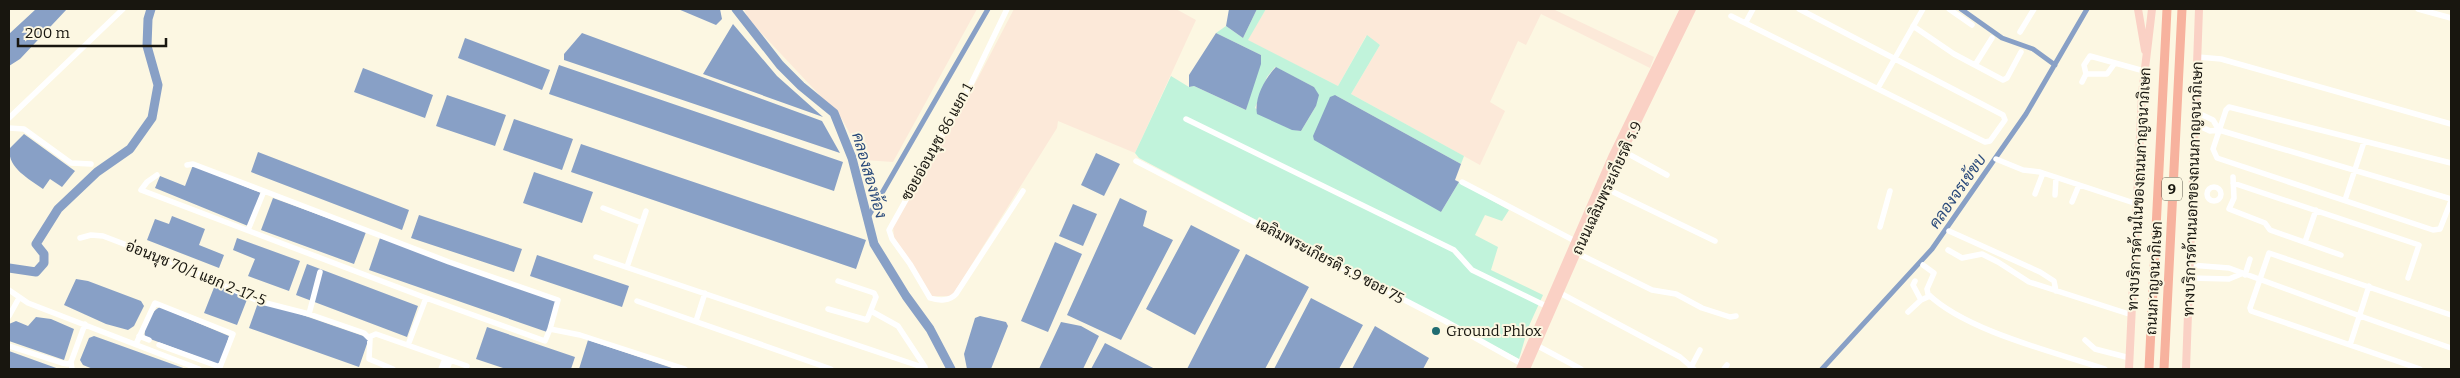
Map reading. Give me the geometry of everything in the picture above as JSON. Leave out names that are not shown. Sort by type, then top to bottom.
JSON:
[{"type":"highway","name":"ถนนกาญจนาภิเษก","points":[[2150,369],[2167,9]]},
{"type":"highway","name":"ถนนกาญจนาภิเษก","points":[[2164,369],[2182,9]]},
{"type":"main road","name":"ถนนเฉลิมพระเกียรติ ร.9","points":[[1523,367],[1546,306],[1612,157],[1684,9]]},
{"type":"main road","name":"ถนนเฉลิมพระเกียรติ ร.9","points":[[1523,367],[1536,345],[1605,188],[1692,9]]},
{"type":"main road","points":[[2138,9],[2146,55]]},
{"type":"main road","name":"ทางบริการด้านในของถนนกาญจนาภิเษก","points":[[2129,369],[2144,71],[2152,9]]},
{"type":"main road","name":"ทางบริการด้านนอกของถนนกาญจนาภิเษก","points":[[2186,369],[2199,19],[2201,9]]},
{"type":"street","points":[[9,118],[123,9]]},
{"type":"street","name":"ซอยอ่อนนุช 86 แยก 1","points":[[1008,9],[970,86],[889,230],[892,239],[930,298],[952,299],[1023,191]]},
{"type":"street","points":[[1746,22],[1753,9]]},
{"type":"street","points":[[1731,16],[1985,142],[1990,141],[2005,120],[2003,115],[1799,9]]},
{"type":"street","points":[[1878,88],[1923,9]]},
{"type":"street","points":[[1949,9],[1972,25]]},
{"type":"street","points":[[2020,32],[2034,9]]},
{"type":"street","points":[[2418,9],[2451,18]]},
{"type":"street","points":[[1914,26],[1975,65],[2005,80],[2021,52]]},
{"type":"street","points":[[1975,65],[1992,38]]},
{"type":"street","points":[[2082,82],[2086,74],[2084,65],[2090,56],[2144,71]]},
{"type":"street","points":[[2198,57],[2220,59],[2451,124]]},
{"type":"street","points":[[2086,74],[2107,74],[2115,63]]},
{"type":"street","points":[[2195,124],[2210,131],[2219,130],[2451,200],[2443,225],[2440,229],[2433,230],[2217,158],[2213,149],[2219,130],[2229,107],[2451,163]]},
{"type":"street","points":[[2196,112],[2214,120],[2219,130]]},
{"type":"street","points":[[1186,119],[1454,250],[1472,270],[1546,306]]},
{"type":"street","points":[[9,128],[24,129],[71,163],[91,164]]},
{"type":"street","points":[[2345,200],[2364,142]]},
{"type":"street","points":[[1623,151],[1666,175]]},
{"type":"street","points":[[1996,159],[2023,170],[2042,173],[2138,204]]},
{"type":"street","name":"เฉลิมพระเกียรติ ร.9 ซอย 75","points":[[1136,161],[1445,321],[1523,367]]},
{"type":"street","points":[[157,175],[147,182],[141,190],[545,341],[558,300],[449,262],[193,164],[187,165]]},
{"type":"street","points":[[2035,194],[2042,173]]},
{"type":"street","points":[[2055,195],[2056,178]]},
{"type":"street","points":[[2341,254],[2270,230],[2264,223],[2229,208],[2234,198],[2233,180],[2419,245],[2408,278]]},
{"type":"street","points":[[1462,182],[1575,241]]},
{"type":"street","points":[[2072,202],[2079,186]]},
{"type":"street","points":[[2216,187],[2220,189],[2221,195],[2218,200],[2213,201],[2209,199],[2207,194],[2209,188],[2216,187]]},
{"type":"street","points":[[1605,188],[1716,241]]},
{"type":"street","points":[[248,230],[264,191]]},
{"type":"street","points":[[1880,227],[1890,191]]},
{"type":"street","points":[[2193,192],[2207,194]]},
{"type":"street","points":[[2221,195],[2234,198]]},
{"type":"street","points":[[603,208],[642,223]]},
{"type":"street","points":[[2305,242],[2316,210]]},
{"type":"street","points":[[627,267],[646,211]]},
{"type":"street","points":[[1949,231],[2040,272],[2054,281],[2056,291]]},
{"type":"street","name":"อ่อนนุช 70/1 แยก 2-17-5","points":[[80,238],[91,234],[102,236],[179,265],[258,301],[309,314],[364,333],[369,337],[376,334],[467,366]]},
{"type":"street","points":[[1948,250],[1962,258],[1982,254],[2029,282],[2132,316]]},
{"type":"street","points":[[2420,369],[2251,311],[2250,308],[2271,252],[2451,315]]},
{"type":"street","points":[[1577,254],[1652,290],[1676,294],[1702,308],[1730,317],[1736,316]]},
{"type":"street","points":[[596,257],[925,368]]},
{"type":"street","points":[[2190,278],[2229,279],[2243,274],[2250,258]]},
{"type":"street","points":[[1923,265],[1934,272],[1927,290],[1930,296],[1983,328],[2104,369]]},
{"type":"street","points":[[2190,265],[2220,266],[2451,348]]},
{"type":"street","points":[[2220,266],[2220,279]]},
{"type":"street","points":[[309,314],[320,272]]},
{"type":"street","points":[[828,310],[864,321],[868,318],[871,311],[876,294],[838,280]]},
{"type":"street","points":[[1915,281],[1913,285],[1921,300]]},
{"type":"street","points":[[2350,345],[2369,286]]},
{"type":"street","points":[[9,290],[19,298],[199,369]]},
{"type":"street","points":[[696,321],[705,293]]},
{"type":"street","points":[[1560,293],[1680,357],[1691,369],[1700,350]]},
{"type":"street","points":[[1908,312],[1921,300],[1930,296]]},
{"type":"street","points":[[9,316],[19,298]]},
{"type":"street","points":[[408,346],[426,298]]},
{"type":"street","points":[[637,301],[831,369]]},
{"type":"street","points":[[136,344],[155,303],[233,334],[220,367],[159,345]]},
{"type":"street","points":[[871,311],[898,326],[925,368]]},
{"type":"street","points":[[72,369],[71,362],[85,324]]},
{"type":"street","points":[[550,329],[580,335],[685,369]]},
{"type":"street","points":[[139,336],[149,340]]},
{"type":"street","points":[[369,337],[369,359],[393,369]]},
{"type":"street","points":[[2084,340],[2095,349],[2130,358]]},
{"type":"street","points":[[1536,345],[1581,369]]},
{"type":"street","points":[[9,346],[62,363],[68,364],[71,362]]},
{"type":"street","points":[[441,369],[447,360]]},
{"type":"street","points":[[447,360],[447,369]]},
{"type":"shaded area","points":[[744,9],[977,9],[893,162],[864,160],[842,119],[749,20]]},
{"type":"shaded area","points":[[1014,9],[1176,9],[1196,20],[1135,153],[1058,121],[1057,128],[952,296],[932,296],[894,237],[893,226],[977,80]]},
{"type":"shaded area","points":[[1266,9],[1553,9],[1654,57],[1650,68],[1541,14],[1526,45],[1518,41],[1490,102],[1505,111],[1480,165],[1351,94],[1380,45],[1366,36],[1338,86],[1247,40]]},
{"type":"green space","points":[[1257,9],[1266,9],[1248,40],[1338,86],[1367,35],[1380,45],[1351,94],[1464,156],[1461,164],[1335,95],[1441,212],[1459,182],[1509,210],[1502,221],[1485,215],[1475,235],[1498,247],[1491,270],[1543,295],[1528,328],[1519,359],[1139,158],[1135,153],[1171,76],[1189,87],[1194,86],[1246,110],[1261,55],[1216,33],[1226,26],[1243,38]],"holes":[[[1275,67],[1314,87],[1316,106],[1301,131],[1282,125],[1255,108],[1267,77]]]},
{"type":"water","points":[[36,9],[67,9],[20,59],[9,66],[9,34]]},
{"type":"water","points":[[678,9],[720,9],[722,19],[716,25]]},
{"type":"water","points":[[1229,9],[1257,9],[1243,38],[1226,26]]},
{"type":"water","points":[[733,24],[777,76],[823,117],[703,74]]},
{"type":"water","points":[[582,33],[822,121],[840,153],[564,60],[564,54]]},
{"type":"water","points":[[1216,33],[1261,55],[1261,64],[1246,110],[1194,86],[1189,87],[1189,75]]},
{"type":"water","points":[[465,38],[550,70],[542,90],[458,58]]},
{"type":"water","points":[[559,65],[843,162],[834,191],[549,94]]},
{"type":"water","points":[[1276,67],[1314,87],[1319,95],[1316,106],[1301,131],[1292,130],[1257,114],[1257,101],[1261,89]]},
{"type":"water","points":[[363,68],[433,95],[425,118],[354,92]]},
{"type":"water","points":[[447,95],[506,115],[495,146],[436,126]]},
{"type":"water","points":[[1335,95],[1461,164],[1455,180],[1459,182],[1441,212],[1314,140],[1313,136],[1330,97]]},
{"type":"water","points":[[514,119],[573,139],[562,170],[503,150]]},
{"type":"water","points":[[24,134],[75,171],[62,187],[50,179],[43,189],[16,168],[12,162],[9,149]]},
{"type":"water","points":[[581,144],[866,240],[856,269],[571,172]]},
{"type":"water","points":[[258,152],[409,210],[402,230],[251,172]]},
{"type":"water","points":[[1096,153],[1120,164],[1104,196],[1081,185]]},
{"type":"water","points":[[193,165],[261,193],[248,226],[155,188],[160,176],[185,186]]},
{"type":"water","points":[[534,172],[593,192],[582,223],[523,203]]},
{"type":"water","points":[[273,198],[366,232],[354,264],[261,230]]},
{"type":"water","points":[[1120,198],[1147,211],[1143,226],[1173,240],[1121,340],[1067,315]]},
{"type":"water","points":[[1073,204],[1097,214],[1083,246],[1059,236]]},
{"type":"water","points":[[419,215],[522,249],[514,272],[411,238]]},
{"type":"water","points":[[172,216],[205,229],[199,245],[224,255],[219,268],[147,240],[155,219],[169,224]]},
{"type":"water","points":[[1191,225],[1240,250],[1195,335],[1146,309]]},
{"type":"water","points":[[237,238],[300,261],[289,291],[248,276],[255,259],[233,250]]},
{"type":"water","points":[[380,238],[558,300],[547,332],[369,270]]},
{"type":"water","points":[[1055,242],[1082,254],[1048,332],[1021,321]]},
{"type":"water","points":[[1246,254],[1309,287],[1265,369],[1187,369]]},
{"type":"water","points":[[537,255],[629,286],[622,307],[530,276]]},
{"type":"water","points":[[307,264],[418,306],[407,337],[296,295]]},
{"type":"water","points":[[76,279],[88,281],[141,301],[144,306],[134,326],[128,330],[106,324],[64,305]]},
{"type":"water","points":[[215,285],[248,297],[237,325],[204,313]]},
{"type":"water","points":[[1311,298],[1363,325],[1339,369],[1274,369]]},
{"type":"water","points":[[259,300],[369,338],[359,367],[249,328]]},
{"type":"water","points":[[160,307],[229,336],[221,363],[217,364],[145,337],[148,320]]},
{"type":"water","points":[[980,316],[1006,322],[1008,326],[991,369],[967,369],[964,354],[975,318]]},
{"type":"water","points":[[36,317],[51,319],[74,329],[64,360],[9,341],[9,324],[16,321],[28,326]]},
{"type":"water","points":[[1061,322],[1081,326],[1099,336],[1083,369],[1039,369]]},
{"type":"water","points":[[1375,326],[1429,358],[1423,369],[1352,369]]},
{"type":"water","points":[[487,327],[575,357],[571,369],[506,369],[476,359]]},
{"type":"water","points":[[94,336],[186,369],[93,369],[83,365],[80,360],[89,338]]},
{"type":"water","points":[[588,340],[675,369],[579,369]]},
{"type":"water","points":[[1105,343],[1155,369],[1091,369]]},
{"type":"water","points":[[9,351],[59,369],[9,369]]},
{"type":"waterway","points":[[9,268],[36,272],[44,263],[44,254],[36,244],[58,209],[97,172],[130,149],[152,118],[158,85],[147,46],[148,19],[151,9]]},
{"type":"waterway","name":"คลองสองห้อง","points":[[736,9],[780,65],[801,86],[834,113],[852,158],[874,244],[906,296],[930,329],[951,369]]},
{"type":"waterway","points":[[867,219],[988,9]]},
{"type":"waterway","points":[[1961,9],[2002,38],[2033,49],[2055,65]]},
{"type":"waterway","name":"คลองจรเข้ขบ","points":[[1822,369],[1932,249],[2026,114],[2087,9]]},
{"type":"place","name":"Ground Phlox","points":[[1436,331]]}]
